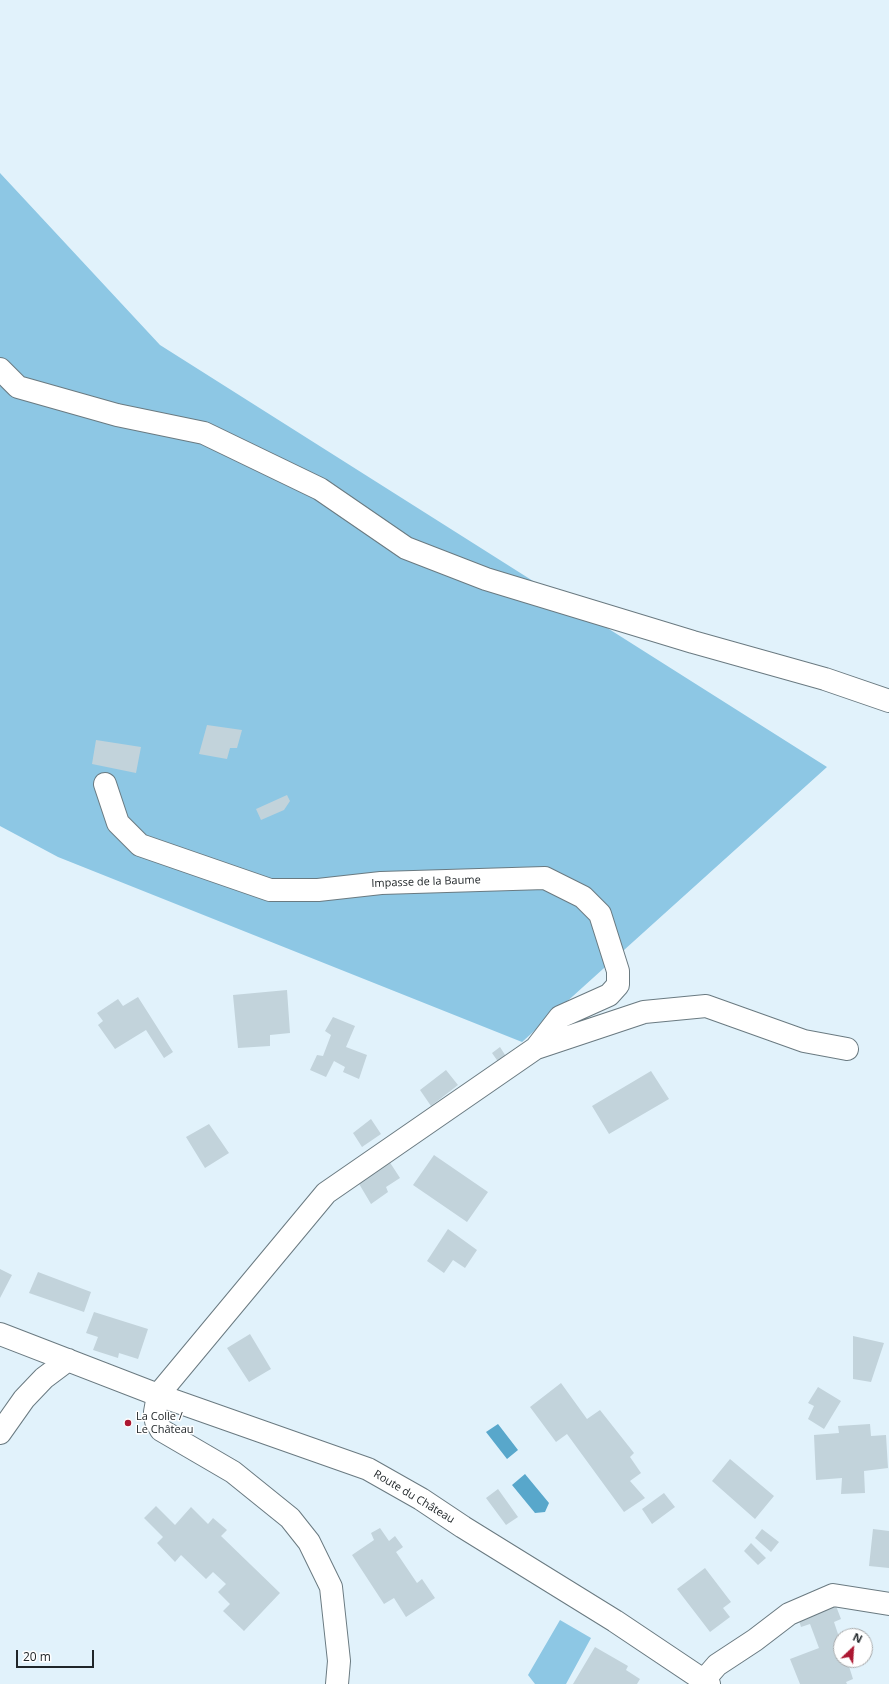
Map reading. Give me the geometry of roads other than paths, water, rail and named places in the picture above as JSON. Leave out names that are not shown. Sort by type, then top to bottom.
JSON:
[{"type":"street","points":[[0,369],[18,387],[117,415],[204,433],[320,489],[406,548],[486,579],[693,642],[825,679],[889,701]]},
{"type":"street","name":"Impasse de la Baume","points":[[105,784],[118,823],[140,845],[270,890],[318,890],[381,883],[545,878],[583,896],[600,914],[618,971],[618,985],[609,995],[560,1017],[536,1048]]},
{"type":"street","points":[[336,1684],[339,1661],[331,1588],[309,1542],[290,1518],[233,1472],[161,1430],[156,1421],[155,1412],[158,1395],[326,1193],[536,1048],[644,1012],[706,1006],[804,1041],[847,1049]]},
{"type":"street","name":"Route du Château","points":[[0,1334],[158,1395],[368,1469],[421,1498],[463,1527],[615,1621],[706,1682]]},
{"type":"street","points":[[0,1432],[24,1399],[44,1378],[68,1360]]},
{"type":"street","points":[[706,1682],[717,1665],[755,1640],[789,1614],[833,1595],[889,1604]]},
{"type":"place","name":"La Colle / Le Château","points":[[128,1423]]}]
